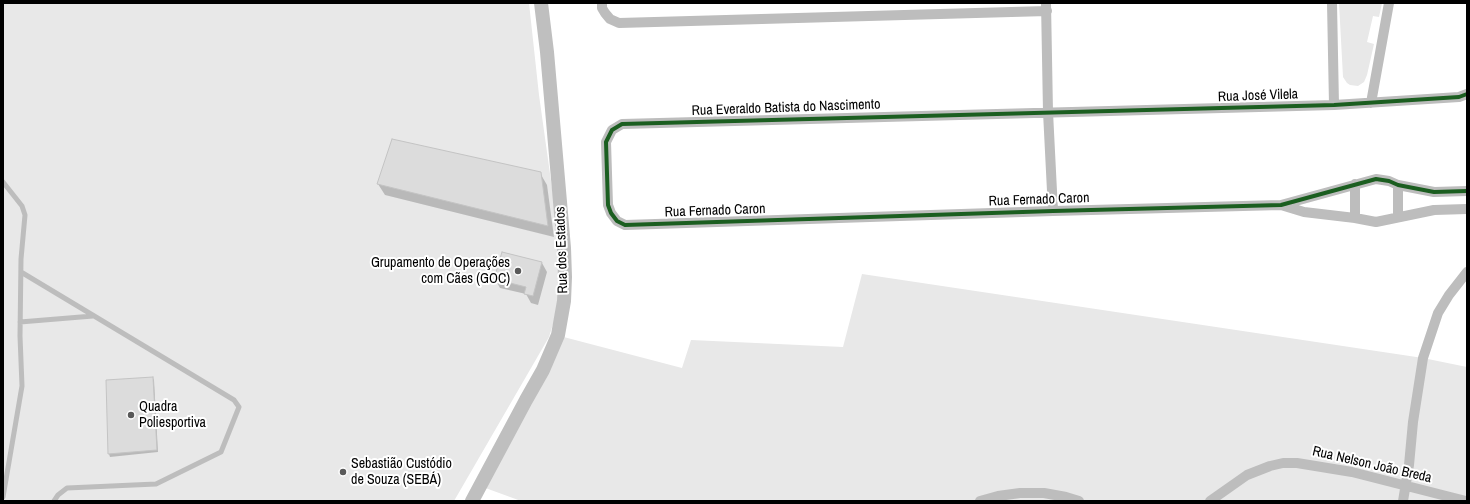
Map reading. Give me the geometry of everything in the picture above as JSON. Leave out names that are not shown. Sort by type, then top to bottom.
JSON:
[{"type":"street","name":"Rua dos Estados","points":[[472,501],[543,370],[558,335],[564,301],[565,277],[563,240],[547,52],[541,3]]},
{"type":"street","points":[[602,3],[602,8],[610,19],[619,23],[1046,7],[1052,211]]},
{"type":"street","points":[[1332,3],[1334,104]]},
{"type":"street","points":[[1371,103],[1389,3]]},
{"type":"street","name":"Rua José Vilela","points":[[1048,112],[1371,103],[1459,97],[1467,94]]},
{"type":"street","name":"Rua Everaldo Batista do Nascimento","points":[[611,213],[608,205],[606,142],[612,130],[622,124],[1048,112]]},
{"type":"street","name":"Rua Fernado Caron","points":[[611,213],[617,222],[625,225],[1052,211],[1281,206],[1376,179],[1389,181],[1398,186],[1434,192],[1467,192]]},
{"type":"street","points":[[1355,184],[1355,218]]},
{"type":"street","points":[[1398,186],[1398,217]]},
{"type":"street","name":"Rua Fernado Caron","points":[[1281,206],[1304,212],[1376,222],[1434,210],[1467,209]]},
{"type":"street","points":[[1403,501],[1413,422],[1424,358],[1438,314],[1449,294],[1467,272]]},
{"type":"street","name":"Rua Nelson João Breda","points":[[1210,501],[1247,474],[1283,463],[1330,467],[1466,501]]},
{"type":"street","points":[[980,501],[998,496],[1020,493],[1044,494],[1066,497],[1079,501]]},
{"type":"lane","points":[[3,182],[22,206],[25,215],[21,272],[20,322],[22,386],[3,497]]},
{"type":"lane","points":[[21,272],[234,400],[239,407],[221,452],[156,484],[67,488],[58,494],[54,501]]},
{"type":"lane","points":[[20,322],[93,316]]},
{"type":"shaded area","points":[[6,3],[529,3],[539,95],[558,231],[559,256],[557,303],[554,321],[549,337],[454,501],[3,501],[3,5]]},
{"type":"shaded area","points":[[1339,3],[1382,3],[1379,17],[1373,16],[1367,42],[1374,44],[1367,75],[1364,82],[1358,86],[1350,85],[1343,77]]},
{"type":"shaded area","points":[[862,274],[1423,358],[1467,367],[1467,501],[521,501],[480,486],[556,335],[682,368],[691,340],[843,347]]},
{"type":"building","points":[[392,139],[541,172],[548,226],[377,184]]},
{"type":"building","name":"Grupamento de Operações com Cães (GOC)","points":[[502,252],[542,262],[533,296],[524,294],[526,287],[494,279]]},
{"type":"building","name":"Quadra Poliesportiva","points":[[153,377],[157,450],[108,454],[106,380]]},
{"type":"cycle path","points":[[1467,94],[1459,97],[1334,105],[622,124],[612,130],[606,142],[608,205],[611,213],[617,221],[625,225],[1281,205],[1376,179],[1434,192],[1467,191]]},
{"type":"place","name":"Grupamento de Operações com Cães (GOC)","points":[[518,271]]},
{"type":"place","name":"Quadra Poliesportiva","points":[[131,415]]},
{"type":"place","name":"Sebastião Custódio de Souza (SEBÁ)","points":[[343,472]]}]
